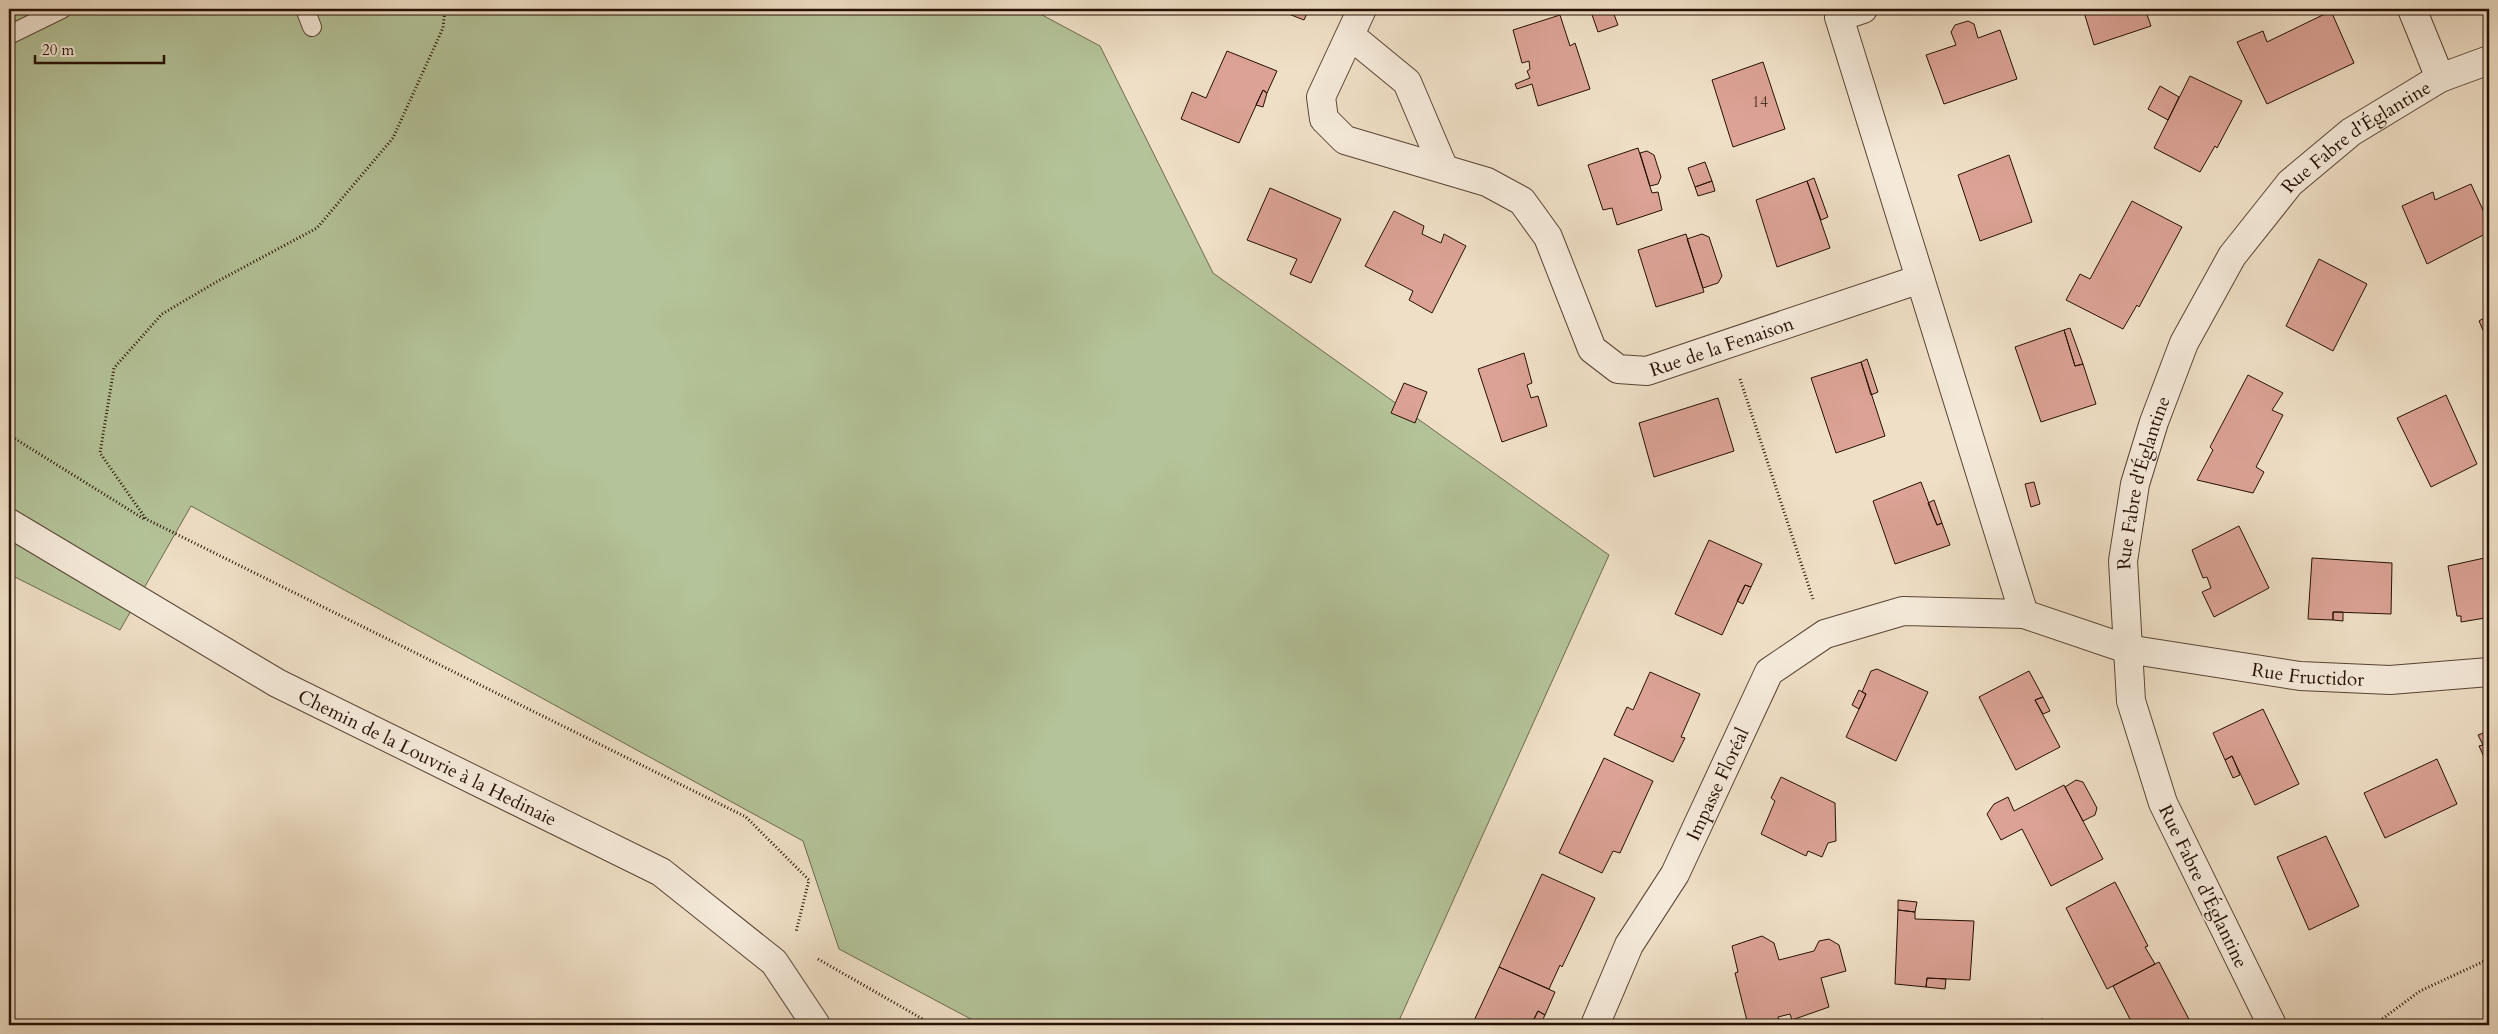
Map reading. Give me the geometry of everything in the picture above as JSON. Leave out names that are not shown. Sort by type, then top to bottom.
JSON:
[{"type":"street","name":"Rue de la Fenaison","points":[[1362,9],[1321,97],[1324,119],[1346,140],[1486,182],[1522,201],[1548,237],[1592,349],[1618,369],[1647,370],[1920,279]]},
{"type":"street","points":[[2412,9],[2440,78]]},
{"type":"street","points":[[1843,12],[1920,279],[2024,614]]},
{"type":"street","points":[[1351,36],[1407,82],[1444,169]]},
{"type":"street","name":"Rue Fabre d'Églantine","points":[[2272,1025],[2163,803],[2131,701],[2123,561],[2135,484],[2154,422],[2192,327],[2232,256],[2290,183],[2351,132],[2440,78],[2489,60]]},
{"type":"street","name":"Chemin de la Louvrie à la Hedinaie","points":[[9,523],[277,683],[661,872],[784,954],[816,1025]]},
{"type":"street","name":"Impasse Floréal","points":[[1595,1025],[1629,945],[1675,874],[1769,672],[1825,634],[1903,611],[2024,614]]},
{"type":"street","name":"Rue Fructidor","points":[[2024,614],[2128,649],[2300,676],[2390,680],[2489,672]]},
{"type":"lane","points":[[9,35],[62,9]]},
{"type":"lane","points":[[305,9],[312,27]]},
{"type":"path","points":[[146,519],[100,453],[114,368],[162,314],[218,281],[317,228],[393,138],[443,28],[445,9]]},
{"type":"path","points":[[1728,343],[1825,634]]},
{"type":"path","points":[[9,435],[146,519],[746,817],[809,880],[784,954],[933,1025]]},
{"type":"path","points":[[2374,1025],[2420,991],[2489,959]]},
{"type":"green space","points":[[9,9],[1031,9],[1100,46],[1213,273],[1609,555],[1397,1025],[982,1025],[839,949],[803,841],[191,506],[120,630],[9,574]]},
{"type":"building","points":[[1276,9],[1309,9],[1304,20]]},
{"type":"building","points":[[1590,9],[1612,9],[1618,25],[1598,32]]},
{"type":"building","points":[[2083,9],[2145,9],[2151,26],[2094,45]]},
{"type":"building","points":[[2331,11],[2354,63],[2267,104],[2237,42],[2263,31],[2267,42]]},
{"type":"building","points":[[1560,15],[1570,46],[1575,43],[1590,89],[1538,106],[1532,84],[1517,89],[1515,84],[1530,78],[1527,71],[1530,69],[1529,61],[1522,63],[1513,30]]},
{"type":"building","points":[[1968,21],[1974,24],[1978,38],[2000,30],[2017,79],[1944,104],[1926,55],[1956,45],[1951,32],[1955,25]]},
{"type":"building","points":[[1227,51],[1277,71],[1267,93],[1263,90],[1239,143],[1181,119],[1192,92],[1206,98]]},
{"type":"building","points":[[1763,62],[1785,129],[1733,147],[1712,80]]},
{"type":"building","points":[[2190,76],[2242,101],[2217,148],[2215,146],[2200,172],[2154,148]]},
{"type":"building","points":[[2160,86],[2179,97],[2168,120],[2148,109]]},
{"type":"building","points":[[1263,90],[1267,93],[1263,107],[1256,105]]},
{"type":"building","points":[[1638,148],[1652,193],[1658,192],[1662,210],[1617,225],[1612,208],[1603,210],[1588,165]]},
{"type":"building","points":[[1647,151],[1654,155],[1661,177],[1658,184],[1650,186],[1640,153]]},
{"type":"building","points":[[2009,155],[2032,222],[1980,241],[1958,175]]},
{"type":"building","points":[[1705,162],[1712,181],[1695,187],[1688,168]]},
{"type":"building","points":[[1814,178],[1828,217],[1821,220],[1807,181]]},
{"type":"building","points":[[1712,181],[1715,191],[1698,196],[1695,187]]},
{"type":"building","points":[[1807,181],[1830,248],[1777,267],[1756,200]]},
{"type":"building","points":[[2471,184],[2489,223],[2489,232],[2427,264],[2402,206],[2433,192],[2435,200]]},
{"type":"building","points":[[1270,188],[1341,219],[1311,283],[1290,274],[1297,259],[1247,240]]},
{"type":"building","points":[[2132,201],[2182,227],[2139,307],[2137,305],[2123,329],[2066,300],[2080,274],[2090,279]]},
{"type":"building","points":[[1394,211],[1424,226],[1422,234],[1441,243],[1444,234],[1466,246],[1432,313],[1409,300],[1413,291],[1365,266]]},
{"type":"building","points":[[1686,234],[1704,292],[1656,307],[1638,250]]},
{"type":"building","points":[[1702,234],[1709,237],[1722,276],[1718,283],[1703,288],[1687,239]]},
{"type":"building","points":[[2319,259],[2367,284],[2333,351],[2286,326]]},
{"type":"building","points":[[2489,315],[2489,344],[2479,321]]},
{"type":"building","points":[[2070,328],[2083,364],[2075,366],[2064,330]]},
{"type":"building","points":[[2064,330],[2075,366],[2083,364],[2096,404],[2041,422],[2015,347]]},
{"type":"building","points":[[1524,353],[1532,383],[1527,385],[1531,398],[1538,396],[1547,426],[1502,442],[1478,369]]},
{"type":"building","points":[[1867,359],[1878,392],[1871,395],[1861,362]]},
{"type":"building","points":[[1861,362],[1885,436],[1836,453],[1811,378]]},
{"type":"building","points":[[2248,375],[2283,393],[2272,410],[2283,415],[2256,467],[2264,472],[2253,493],[2197,480],[2213,450],[2210,447]]},
{"type":"building","points":[[1404,383],[1427,392],[1415,423],[1391,413]]},
{"type":"building","points":[[2446,395],[2477,464],[2431,487],[2397,418]]},
{"type":"building","points":[[1718,398],[1734,451],[1654,477],[1639,423]]},
{"type":"building","points":[[1921,482],[1937,525],[1942,523],[1950,545],[1895,564],[1873,501]]},
{"type":"building","points":[[2034,482],[2040,504],[2031,507],[2025,484]]},
{"type":"building","points":[[1934,500],[1942,523],[1937,525],[1928,503]]},
{"type":"building","points":[[2239,526],[2269,588],[2214,617],[2202,592],[2211,588],[2207,577],[2203,578],[2192,550]]},
{"type":"building","points":[[1709,540],[1762,564],[1751,587],[1745,585],[1722,635],[1675,614]]},
{"type":"building","points":[[2489,557],[2489,609],[2484,611],[2485,618],[2461,622],[2461,616],[2457,616],[2448,566]]},
{"type":"building","points":[[2312,558],[2392,563],[2391,614],[2333,612],[2333,620],[2308,619]]},
{"type":"building","points":[[1745,585],[1751,587],[1743,604],[1737,601]]},
{"type":"building","points":[[2333,612],[2343,612],[2343,621],[2333,620]]},
{"type":"building","points":[[1877,669],[1928,692],[1896,761],[1846,737],[1866,694],[1862,692],[1871,671]]},
{"type":"building","points":[[2029,671],[2043,697],[2035,700],[2060,747],[2016,770],[1979,697]]},
{"type":"building","points":[[1650,672],[1700,694],[1681,737],[1685,738],[1673,762],[1614,735],[1627,707],[1633,710]]},
{"type":"building","points":[[1859,690],[1866,694],[1859,709],[1852,705]]},
{"type":"building","points":[[2043,697],[2050,711],[2043,714],[2035,700]]},
{"type":"building","points":[[2263,709],[2299,784],[2255,805],[2232,756],[2225,760],[2213,733]]},
{"type":"building","points":[[2489,731],[2489,768],[2479,746],[2483,745],[2478,735]]},
{"type":"building","points":[[2232,756],[2240,775],[2233,778],[2225,760]]},
{"type":"building","points":[[1604,758],[1653,781],[1620,853],[1613,851],[1602,873],[1559,853]]},
{"type":"building","points":[[2437,759],[2457,804],[2385,838],[2364,793]]},
{"type":"building","points":[[1781,777],[1835,803],[1836,841],[1828,843],[1822,857],[1808,851],[1806,856],[1761,834],[1775,801],[1771,798]]},
{"type":"building","points":[[2076,780],[2083,782],[2097,808],[2095,815],[2083,821],[2065,787]]},
{"type":"building","points":[[2064,785],[2103,859],[2051,886],[2022,829],[2001,840],[1987,814],[1994,804],[2008,797],[2014,811]]},
{"type":"building","points":[[2326,836],[2359,906],[2309,930],[2277,857]]},
{"type":"building","points":[[1542,874],[1595,898],[1562,967],[1560,965],[1549,989],[1499,967]]},
{"type":"building","points":[[2115,882],[2148,946],[2145,947],[2155,964],[2107,989],[2066,908]]},
{"type":"building","points":[[1898,900],[1917,902],[1915,912],[1898,910]]},
{"type":"building","points":[[1898,910],[1915,912],[1915,919],[1974,921],[1970,980],[1927,978],[1926,987],[1895,984]]},
{"type":"building","points":[[1762,936],[1774,943],[1779,960],[1814,951],[1819,941],[1829,939],[1839,945],[1846,971],[1821,978],[1829,1007],[1792,1020],[1790,1014],[1778,1017],[1780,1025],[1748,1025],[1735,973],[1738,972],[1732,946]]},
{"type":"building","points":[[2159,962],[2192,1025],[2133,1025],[2113,986]]},
{"type":"building","points":[[1499,967],[1555,992],[1545,1015],[1538,1011],[1531,1025],[1472,1025]]},
{"type":"building","points":[[1927,978],[1946,979],[1945,989],[1926,987]]},
{"type":"building","points":[[1538,1011],[1545,1015],[1540,1025],[1531,1025]]},
{"type":"building","points":[[2043,1019],[2044,1025],[2015,1025]]}]
